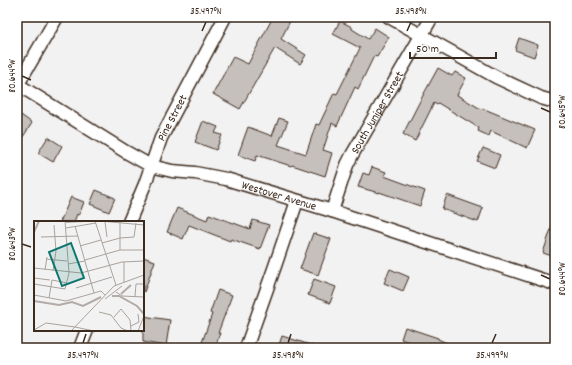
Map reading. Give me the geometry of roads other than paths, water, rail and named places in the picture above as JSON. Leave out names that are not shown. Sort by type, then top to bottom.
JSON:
[{"type":"street","points":[[17,84],[57,17]]},
{"type":"street","name":"Pine Street","points":[[128,221],[161,138],[225,17]]},
{"type":"street","points":[[389,17],[496,77],[540,98],[555,102]]},
{"type":"street","name":"South Juniper Street","points":[[332,211],[347,165],[352,155],[432,17]]},
{"type":"street","name":"Westover Avenue","points":[[17,84],[151,166],[172,171],[195,173],[226,179],[332,211],[555,284]]},
{"type":"street","points":[[246,348],[297,200]]},
{"type":"street","points":[[80,348],[86,331]]}]
